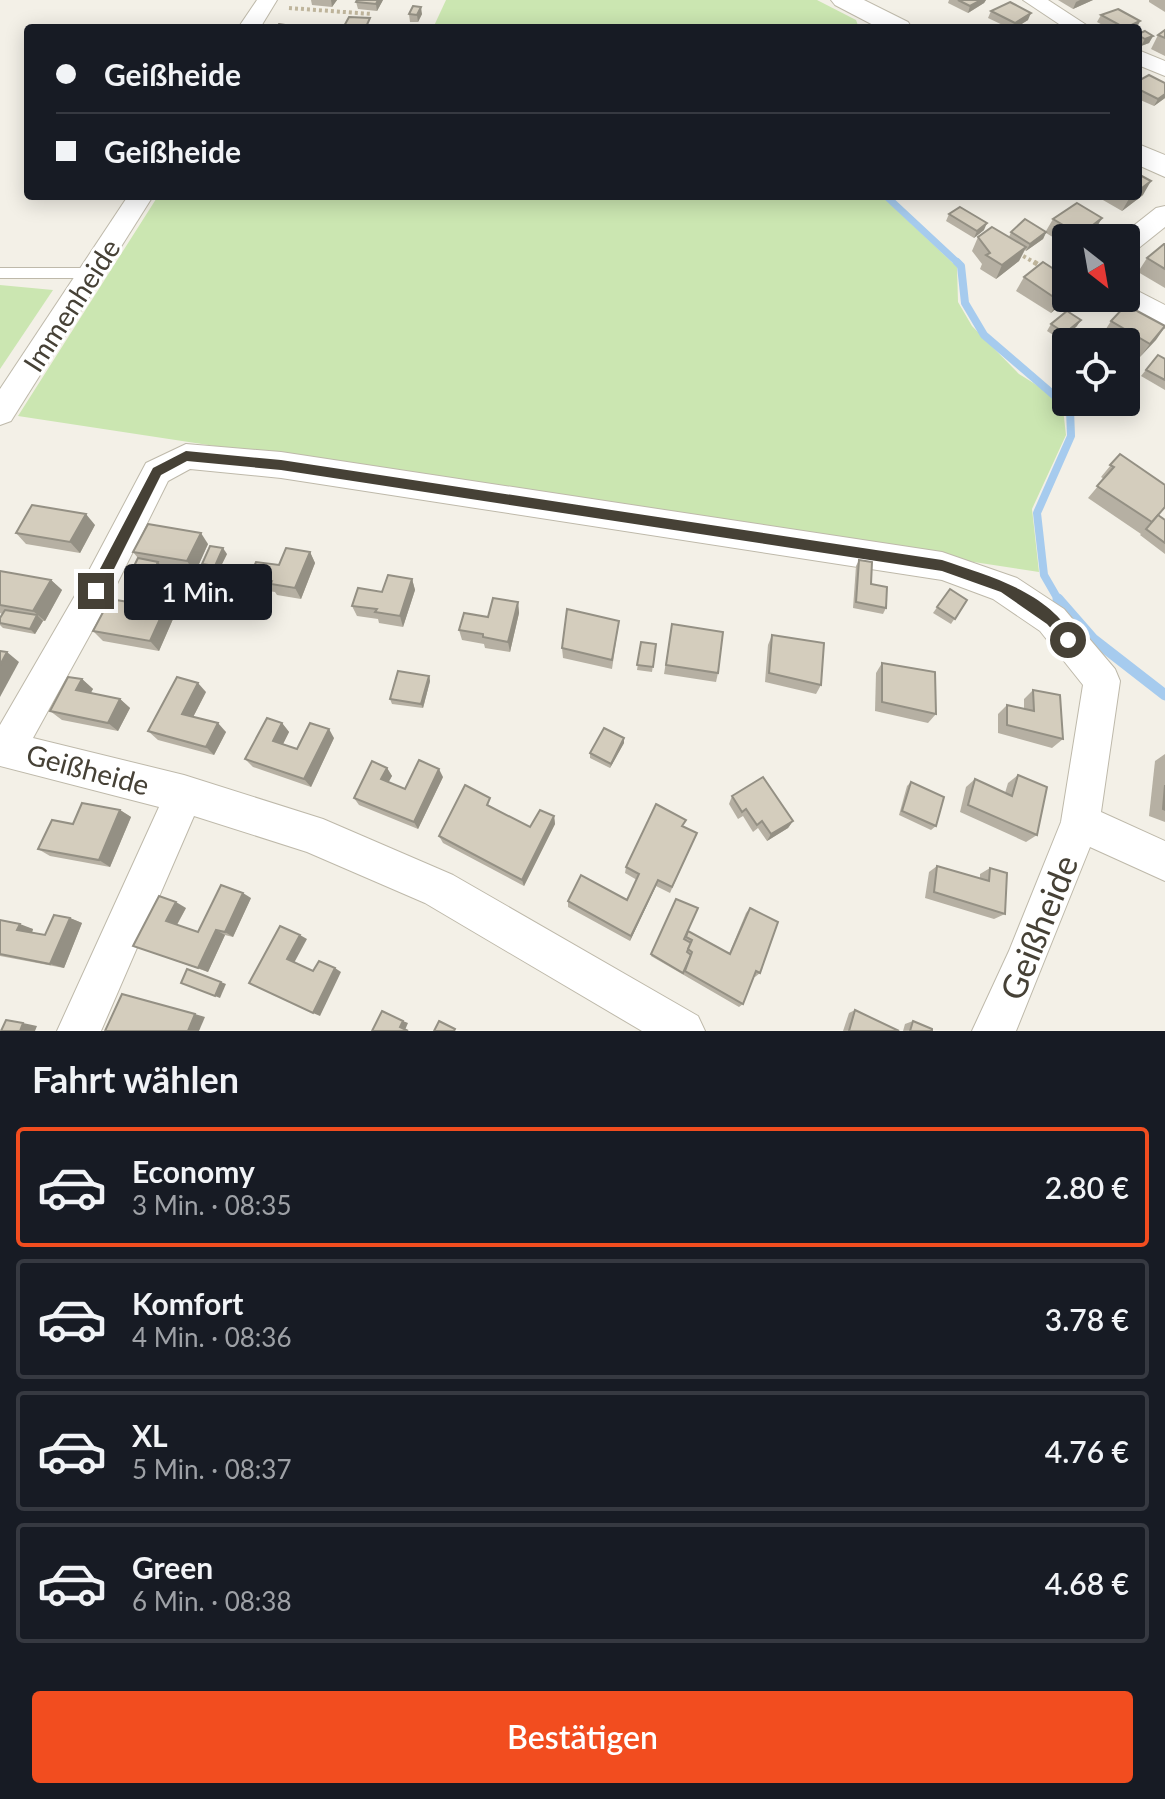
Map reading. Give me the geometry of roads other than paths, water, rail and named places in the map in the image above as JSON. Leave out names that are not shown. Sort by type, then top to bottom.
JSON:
[{"type":"street","points":[[844,0],[891,24]]},
{"type":"street","points":[[1033,0],[1073,24]]},
{"type":"street","points":[[252,24],[265,3]]},
{"type":"street","points":[[1142,59],[1165,69]]},
{"type":"street","points":[[1142,155],[1165,167]]},
{"type":"street","name":"Immenheide","points":[[0,413],[138,200]]},
{"type":"street","points":[[1140,234],[1165,214]]},
{"type":"street","points":[[1140,303],[1165,318]]},
{"type":"street","name":"Geißheide","points":[[683,1031],[439,889],[309,833],[184,794],[4,748],[96,591],[157,472],[186,456],[281,465],[942,566],[1005,588],[1052,620],[1102,681],[1080,822],[1025,963],[994,1031]]},
{"type":"street","name":"Geißheide","points":[[79,1031],[184,794]]},
{"type":"street","name":"Geißheide","points":[[1080,822],[1165,861]]},
{"type":"lane","points":[[0,273],[92,273]]},
{"type":"waterway","points":[[890,200],[959,264]]},
{"type":"waterway","points":[[959,264],[965,303],[984,335],[1070,409],[1071,436],[1037,513],[1044,575],[1059,601]]},
{"type":"waterway","points":[[1058,599],[1093,639],[1165,695]]}]
